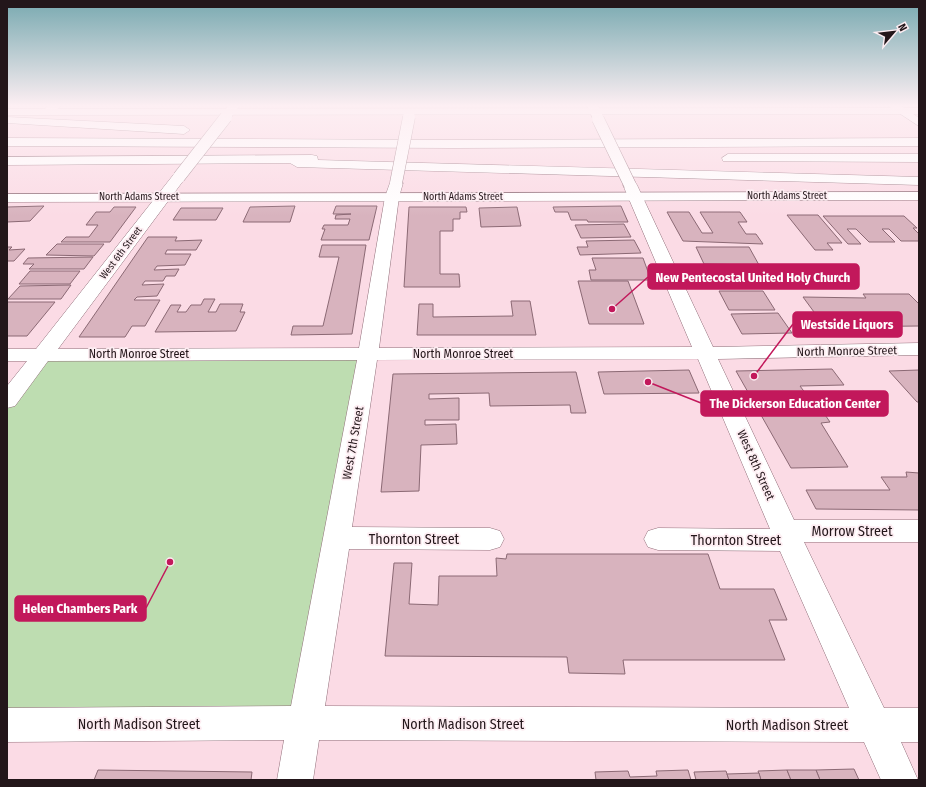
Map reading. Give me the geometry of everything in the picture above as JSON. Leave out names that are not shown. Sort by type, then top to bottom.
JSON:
[{"type":"main road","points":[[7,142],[453,144],[886,142]]},
{"type":"main road","name":"West 6th Street","points":[[7,401],[207,142]]},
{"type":"main road","name":"West 7th Street","points":[[295,780],[368,354],[394,190],[404,142]]},
{"type":"main road","name":"West 8th Street","points":[[609,142],[900,780]]},
{"type":"main road","points":[[778,142],[783,142]]},
{"type":"main road","points":[[7,160],[577,158]]},
{"type":"main road","points":[[601,158],[633,158]]},
{"type":"main road","points":[[712,158],[919,158]]},
{"type":"main road","points":[[118,160],[383,164],[919,181]]},
{"type":"main road","name":"North Adams Street","points":[[7,198],[164,197],[394,190],[632,191],[919,196]]},
{"type":"main road","name":"North Monroe Street","points":[[7,355],[706,353],[919,349]]},
{"type":"main road","name":"Morrow Street","points":[[788,535],[919,531]]},
{"type":"main road","name":"Thornton Street","points":[[658,539],[788,535]]},
{"type":"main road","name":"Thornton Street","points":[[337,538],[490,539]]},
{"type":"main road","name":"North Madison Street","points":[[7,725],[305,723],[919,725]]},
{"type":"green space","points":[[368,354],[305,723],[7,725],[7,401],[43,355]]},
{"type":"building","points":[[44,206],[30,221],[7,222],[7,207]]},
{"type":"building","points":[[295,206],[290,222],[243,222],[250,207]]},
{"type":"building","points":[[336,206],[377,206],[369,240],[321,240],[325,229],[322,229],[324,225],[348,225],[350,219],[335,219],[336,215],[351,214],[333,214]]},
{"type":"building","points":[[621,206],[628,222],[588,222],[587,220],[571,220],[568,212],[555,212],[553,207]]},
{"type":"building","points":[[114,207],[136,207],[110,242],[61,242],[66,237],[89,237],[98,225],[86,225],[96,212],[110,212]]},
{"type":"building","points":[[409,207],[466,207],[467,212],[460,212],[460,219],[453,219],[453,231],[440,231],[440,274],[459,274],[460,287],[404,287]]},
{"type":"building","points":[[517,207],[521,226],[481,227],[479,208]]},
{"type":"building","points":[[181,208],[223,208],[216,220],[173,220]]},
{"type":"building","points":[[667,212],[689,212],[702,233],[713,233],[700,212],[740,212],[747,222],[738,222],[746,234],[756,234],[763,244],[683,241]]},
{"type":"building","points":[[787,215],[818,215],[842,243],[827,243],[833,250],[815,250]]},
{"type":"building","points":[[823,216],[904,216],[917,228],[913,228],[919,234],[919,241],[901,241],[889,229],[882,229],[895,242],[869,242],[856,229],[847,229],[861,244],[848,244]]},
{"type":"building","points":[[624,224],[631,237],[581,238],[575,225]]},
{"type":"building","points":[[148,237],[177,237],[175,241],[202,240],[196,250],[167,250],[165,254],[191,254],[185,265],[157,266],[154,270],[179,269],[175,276],[166,276],[163,281],[145,281],[142,285],[164,284],[157,296],[137,297],[134,300],[160,300],[145,326],[132,326],[125,337],[79,337]]},
{"type":"building","points":[[634,240],[641,253],[580,255],[577,247],[588,247],[586,241]]},
{"type":"building","points":[[57,244],[104,244],[94,256],[46,255]]},
{"type":"building","points":[[322,245],[366,245],[352,334],[291,335],[293,326],[323,326],[339,257],[319,257]]},
{"type":"building","points":[[7,247],[12,247],[9,250],[25,249],[14,261],[7,261]]},
{"type":"building","points":[[696,247],[749,247],[759,265],[704,264]]},
{"type":"building","points":[[93,257],[84,269],[29,269],[34,264],[23,264],[28,258]]},
{"type":"building","points":[[592,258],[643,258],[651,280],[591,280],[589,270],[596,270]]},
{"type":"building","points":[[30,271],[80,271],[70,284],[19,284]]},
{"type":"building","points":[[578,281],[628,281],[644,324],[589,324]]},
{"type":"building","points":[[71,285],[61,299],[8,299],[20,286]]},
{"type":"building","points":[[719,291],[763,291],[775,310],[729,310]]},
{"type":"building","points":[[863,294],[909,294],[919,304],[919,326],[825,327],[803,297],[866,298]]},
{"type":"building","points":[[204,299],[215,299],[208,312],[216,312],[220,304],[243,304],[240,312],[245,312],[236,331],[155,332],[171,305],[181,305],[177,312],[186,312],[191,305],[201,305]]},
{"type":"building","points":[[511,301],[530,301],[536,335],[417,335],[419,304],[433,304],[433,317],[513,316]]},
{"type":"building","points":[[7,302],[55,302],[27,336],[7,336]]},
{"type":"building","points":[[778,313],[792,333],[742,334],[731,314]]},
{"type":"building","points":[[832,369],[844,385],[800,386],[806,394],[780,395],[783,400],[814,399],[830,422],[821,423],[848,467],[791,468],[736,371]]},
{"type":"building","points":[[689,370],[699,393],[604,394],[598,372]]},
{"type":"building","points":[[919,370],[919,402],[917,402],[889,371]]},
{"type":"building","points":[[576,372],[586,413],[571,413],[570,405],[490,406],[489,393],[429,394],[429,399],[459,398],[459,420],[425,420],[425,425],[456,424],[457,444],[421,445],[419,491],[381,492],[393,374]]},
{"type":"building","points":[[906,472],[919,473],[919,510],[816,509],[806,490],[890,490],[881,477],[907,477]]},
{"type":"building","points":[[507,554],[708,554],[720,589],[774,589],[787,620],[769,620],[785,660],[623,660],[625,674],[569,673],[567,657],[385,656],[394,563],[412,563],[409,604],[438,605],[439,576],[497,576],[496,558],[506,559]]},
{"type":"building","points":[[854,769],[859,780],[820,780],[816,770]]},
{"type":"building","points":[[98,770],[252,772],[251,780],[94,780]]},
{"type":"building","points":[[688,770],[691,780],[596,780],[595,772],[628,771],[630,777],[657,776],[656,771]]},
{"type":"building","points":[[787,770],[791,780],[761,780],[758,771]]},
{"type":"building","points":[[787,770],[816,770],[820,780],[791,780]]},
{"type":"building","points":[[726,771],[729,780],[696,780],[694,772]]},
{"type":"building","points":[[759,773],[761,780],[729,780],[727,774]]},
{"type":"place","name":"New Pentecostal United Holy Church","points":[[612,309]]},
{"type":"place","name":"Westside Liquors","points":[[754,376]]},
{"type":"place","name":"The Dickerson Education Center","points":[[648,382]]},
{"type":"place","name":"Helen Chambers Park","points":[[170,562]]}]
